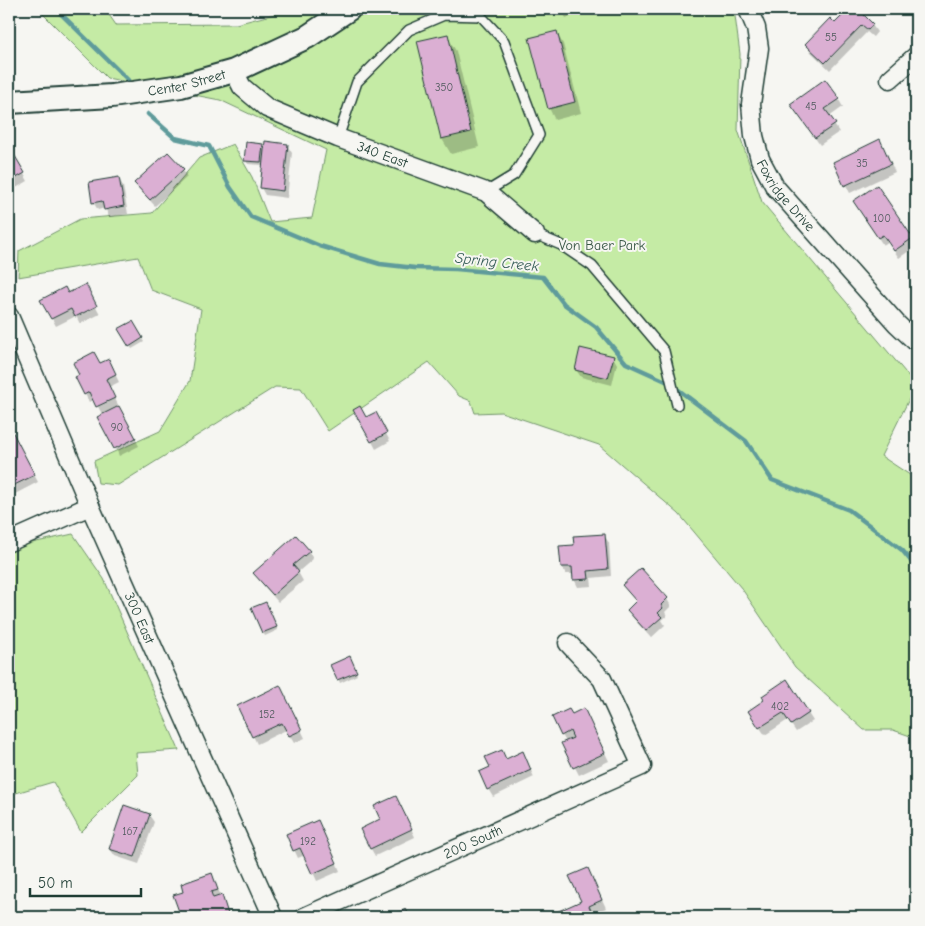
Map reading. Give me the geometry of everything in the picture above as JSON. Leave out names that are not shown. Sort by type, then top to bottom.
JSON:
[{"type":"street","name":"Center Street","points":[[9,102],[112,96],[181,86],[234,71],[307,37],[349,9]]},
{"type":"street","name":"Foxridge Drive","points":[[748,9],[756,28],[758,48],[751,104],[754,136],[760,159],[775,187],[897,324],[916,342]]},
{"type":"street","points":[[890,79],[916,56]]},
{"type":"street","name":"340 East","points":[[234,71],[242,87],[268,108],[338,138],[486,192],[535,234]]},
{"type":"street","name":"300 East","points":[[9,316],[90,506],[273,917]]},
{"type":"street","points":[[9,542],[90,506]]},
{"type":"street","name":"200 South","points":[[304,917],[642,766],[602,679],[568,642]]},
{"type":"lane","points":[[338,138],[357,82],[409,30],[444,15],[481,16],[504,42],[539,135],[514,175],[486,192]]},
{"type":"lane","points":[[535,234],[561,245],[592,266],[664,351],[677,405]]},
{"type":"green space","name":"Von Baer Park","points":[[38,9],[105,9],[116,25],[236,24],[294,9],[353,9],[360,16],[369,9],[731,9],[735,16],[740,54],[738,130],[762,202],[916,385],[881,456],[916,479],[916,738],[893,730],[864,730],[795,667],[742,589],[679,514],[599,445],[501,412],[475,413],[471,401],[459,396],[429,362],[328,431],[301,388],[275,387],[118,485],[98,483],[94,461],[160,431],[190,381],[201,309],[151,290],[138,257],[18,277],[19,251],[80,219],[152,213],[199,158],[233,144],[252,177],[270,222],[312,218],[326,150],[220,100],[107,78]]},
{"type":"green space","points":[[73,534],[104,579],[179,750],[136,753],[138,775],[81,832],[53,782],[9,795],[9,548]]},
{"type":"building","points":[[849,9],[859,10],[873,24],[868,30],[862,25],[825,63],[805,44],[830,18],[835,23]]},
{"type":"building","points":[[557,31],[575,102],[548,109],[529,38]]},
{"type":"building","points":[[448,34],[471,132],[441,139],[417,41]]},
{"type":"building","points":[[825,79],[840,99],[825,109],[836,124],[815,138],[790,104]]},
{"type":"building","points":[[880,139],[891,164],[844,186],[833,162]]},
{"type":"building","points":[[265,141],[288,144],[283,191],[260,188]]},
{"type":"building","points":[[246,142],[263,144],[261,162],[244,161]]},
{"type":"building","points":[[9,146],[25,173],[9,182]]},
{"type":"building","points":[[168,152],[184,169],[150,200],[134,183]]},
{"type":"building","points":[[119,177],[124,206],[104,210],[102,201],[92,203],[89,182]]},
{"type":"building","points":[[877,185],[913,238],[894,251],[883,235],[878,238],[853,201]]},
{"type":"building","points":[[86,284],[97,306],[75,317],[71,309],[51,319],[40,300],[65,287],[68,293]]},
{"type":"building","points":[[133,321],[143,338],[129,347],[118,329]]},
{"type":"building","points":[[580,348],[614,356],[608,378],[575,370]]},
{"type":"building","points":[[94,352],[100,363],[109,359],[116,374],[106,379],[115,398],[96,407],[89,392],[84,395],[75,377],[79,375],[73,363]]},
{"type":"building","points":[[119,406],[136,438],[114,449],[97,417]]},
{"type":"building","points":[[360,406],[366,417],[376,412],[387,433],[371,442],[353,410]]},
{"type":"building","points":[[11,429],[35,475],[10,487],[9,431]]},
{"type":"building","points":[[605,534],[608,569],[588,571],[589,579],[573,580],[572,567],[561,567],[559,546],[574,545],[573,536]]},
{"type":"building","points":[[296,535],[310,551],[293,565],[299,572],[273,595],[253,573]]},
{"type":"building","points":[[641,568],[668,598],[661,605],[663,608],[658,613],[662,617],[646,631],[627,610],[636,601],[622,585]]},
{"type":"building","points":[[266,602],[277,627],[262,633],[251,608]]},
{"type":"building","points":[[350,656],[357,672],[337,680],[330,665]]},
{"type":"building","points":[[787,679],[809,713],[791,725],[783,713],[759,728],[748,711],[764,700],[762,696]]},
{"type":"building","points":[[280,685],[302,730],[289,736],[282,723],[252,737],[237,706]]},
{"type":"building","points":[[584,708],[605,753],[573,768],[561,743],[573,738],[570,731],[561,736],[552,717],[569,709],[572,714]]},
{"type":"building","points":[[502,750],[506,759],[523,751],[531,770],[487,790],[479,772],[490,767],[485,757]]},
{"type":"building","points":[[396,796],[412,829],[370,849],[360,829],[380,819],[374,806]]},
{"type":"building","points":[[124,805],[150,814],[135,857],[109,849]]},
{"type":"building","points":[[318,820],[337,863],[312,874],[300,848],[293,851],[286,834]]},
{"type":"building","points":[[588,868],[602,900],[589,906],[594,917],[553,917],[552,914],[581,901],[569,876]]},
{"type":"building","points":[[212,873],[218,890],[211,892],[213,898],[222,895],[228,914],[220,917],[181,917],[173,895],[183,892],[181,884]]},
{"type":"building","points":[[406,909],[410,917],[390,916]]},
{"type":"waterway","name":"Spring Creek","points":[[56,9],[128,80]]},
{"type":"waterway","name":"Spring Creek","points":[[148,114],[175,138],[209,146],[230,187],[251,217],[320,246],[380,264],[543,277],[564,304],[596,327],[626,363],[668,382],[746,441],[772,480],[849,510],[902,550],[916,567]]}]
